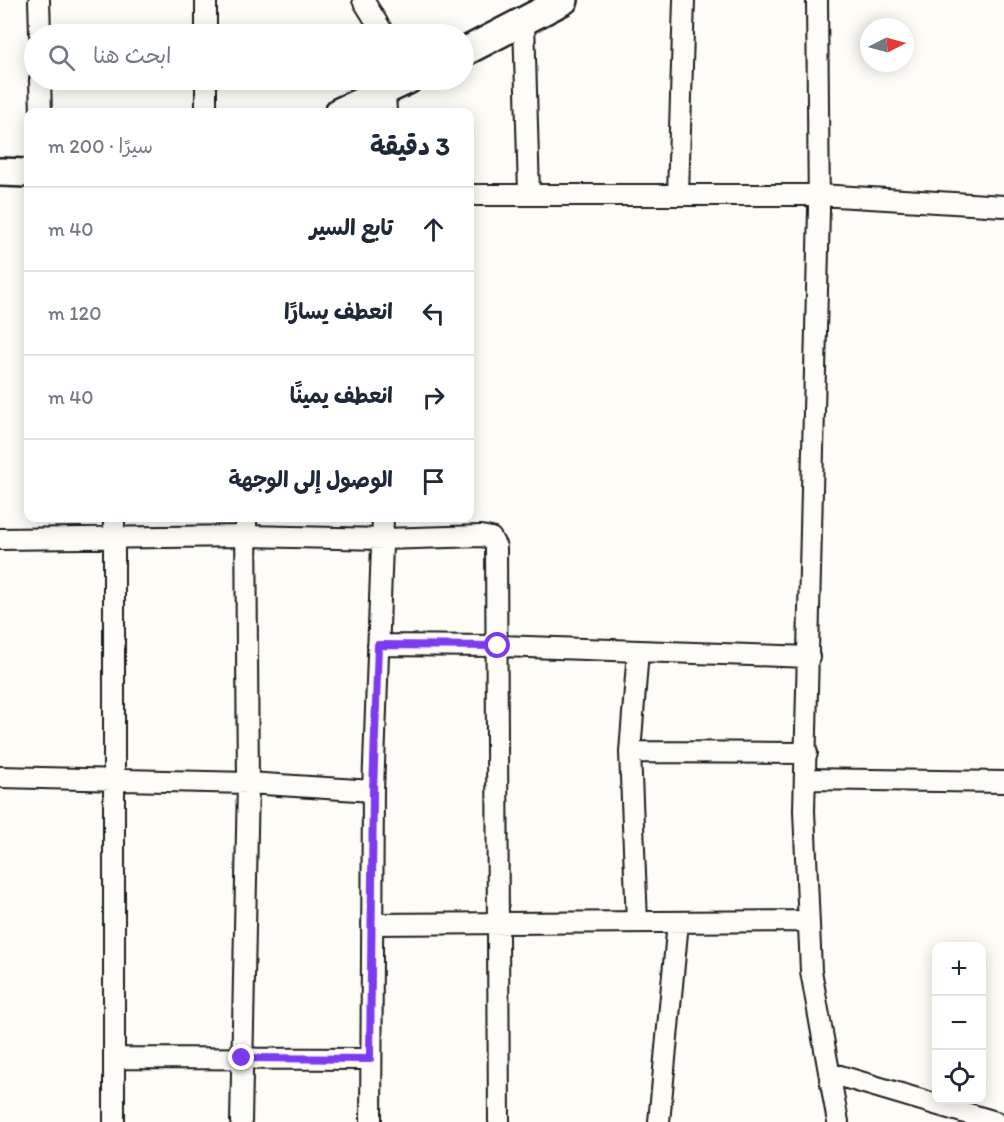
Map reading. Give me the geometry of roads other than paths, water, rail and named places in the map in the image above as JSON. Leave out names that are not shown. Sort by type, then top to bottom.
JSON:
[{"type":"street","points":[[39,0],[40,24]]},
{"type":"street","points":[[206,0],[206,24]]},
{"type":"street","points":[[363,0],[378,24]]},
{"type":"street","points":[[678,194],[684,0]]},
{"type":"street","points":[[817,0],[819,195],[806,779],[808,921],[811,971],[838,1122]]},
{"type":"street","points":[[474,47],[558,2]]},
{"type":"street","points":[[524,22],[530,193]]},
{"type":"street","points":[[40,90],[41,108]]},
{"type":"street","points":[[206,90],[206,108]]},
{"type":"street","points":[[351,108],[393,94]]},
{"type":"street","points":[[0,172],[24,172]]},
{"type":"street","points":[[474,195],[530,193],[819,195],[1004,206]]},
{"type":"street","points":[[114,522],[114,1122]]},
{"type":"street","points":[[371,1122],[373,792],[383,522]]},
{"type":"street","points":[[241,1122],[248,783],[246,527]]},
{"type":"street","points":[[0,538],[114,538],[246,527],[382,539],[481,536],[491,538],[496,547],[498,646],[499,1122]]},
{"type":"street","points":[[378,645],[498,646],[809,657]]},
{"type":"street","points":[[637,922],[630,752],[638,651]]},
{"type":"street","points":[[630,752],[807,753]]},
{"type":"street","points":[[0,777],[248,783],[373,792]]},
{"type":"street","points":[[806,779],[1004,782]]},
{"type":"street","points":[[372,924],[808,921]]},
{"type":"street","points":[[658,1122],[678,922]]},
{"type":"street","points":[[114,1058],[370,1059]]},
{"type":"street","points":[[830,1073],[996,1122]]}]
